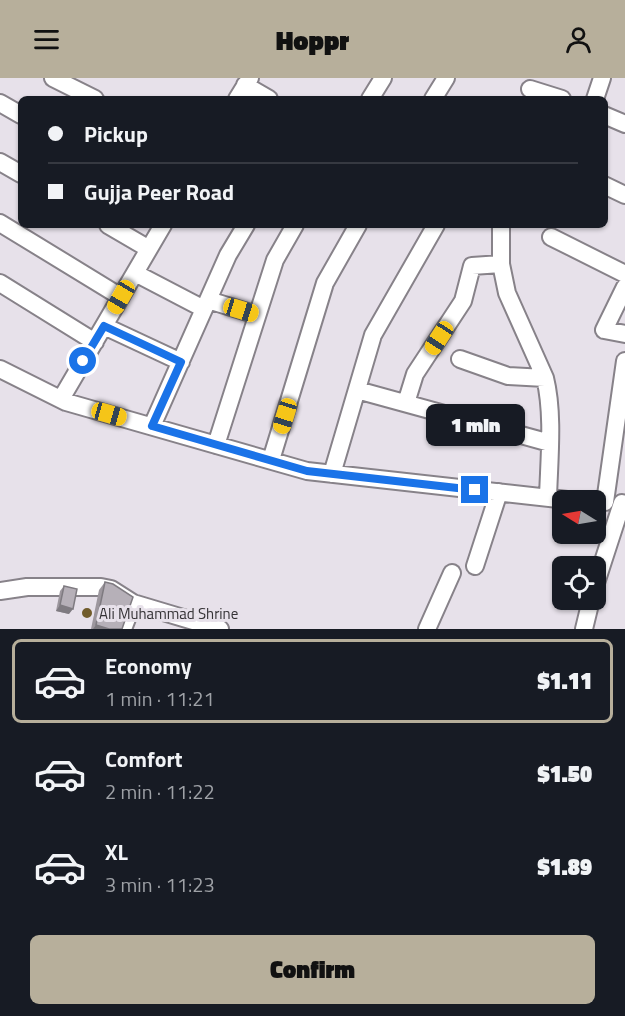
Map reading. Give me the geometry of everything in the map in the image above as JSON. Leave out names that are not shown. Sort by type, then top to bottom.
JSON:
[{"type":"street","points":[[53,78],[89,96]]},
{"type":"street","points":[[372,96],[383,78]]},
{"type":"street","points":[[435,96],[446,78]]},
{"type":"street","points":[[596,96],[602,78]]},
{"type":"street","points":[[244,87],[263,96]]},
{"type":"street","points":[[530,89],[552,96]]},
{"type":"street","points":[[0,104],[18,113]]},
{"type":"street","points":[[608,117],[625,124]]},
{"type":"street","points":[[0,162],[18,172]]},
{"type":"street","points":[[608,187],[625,195]]},
{"type":"street","points":[[0,223],[121,297]]},
{"type":"street","points":[[113,228],[149,249]]},
{"type":"street","points":[[61,399],[161,228]]},
{"type":"street","points":[[152,426],[228,255],[244,228]]},
{"type":"street","points":[[216,445],[275,260],[293,228]]},
{"type":"street","points":[[271,460],[325,283],[356,228]]},
{"type":"street","points":[[332,474],[373,335],[434,228]]},
{"type":"street","points":[[499,228],[501,264],[507,293],[549,392],[548,498]]},
{"type":"street","points":[[552,237],[625,274]]},
{"type":"street","points":[[406,403],[416,374],[463,301],[472,266],[501,264]]},
{"type":"street","points":[[135,273],[206,304],[257,315]]},
{"type":"street","points":[[0,283],[94,342]]},
{"type":"street","points":[[625,287],[604,330],[625,334]]},
{"type":"street","points":[[104,326],[181,362]]},
{"type":"street","points":[[460,359],[508,376],[545,378]]},
{"type":"street","points":[[602,490],[625,361]]},
{"type":"street","points":[[0,369],[66,402],[307,471],[552,498]]},
{"type":"street","points":[[357,390],[550,443]]},
{"type":"street","points":[[475,566],[499,492]]},
{"type":"street","points":[[605,556],[624,503],[606,502]]},
{"type":"street","points":[[427,629],[452,573]]},
{"type":"street","points":[[0,591],[27,587],[100,587],[111,589],[132,603],[211,628]]},
{"type":"street","points":[[123,629],[132,603]]},
{"type":"street","points":[[584,629],[589,610]]},
{"type":"building","points":[[105,582],[113,584],[133,597],[122,629],[109,629],[96,625]]},
{"type":"building","points":[[64,586],[77,589],[73,609],[60,605]]},
{"type":"place","name":"Ali Muhammad Shrine","points":[[87,613]]},
{"type":"route","points":[[83,361],[104,326],[181,362],[152,426],[307,471],[475,490]]}]
